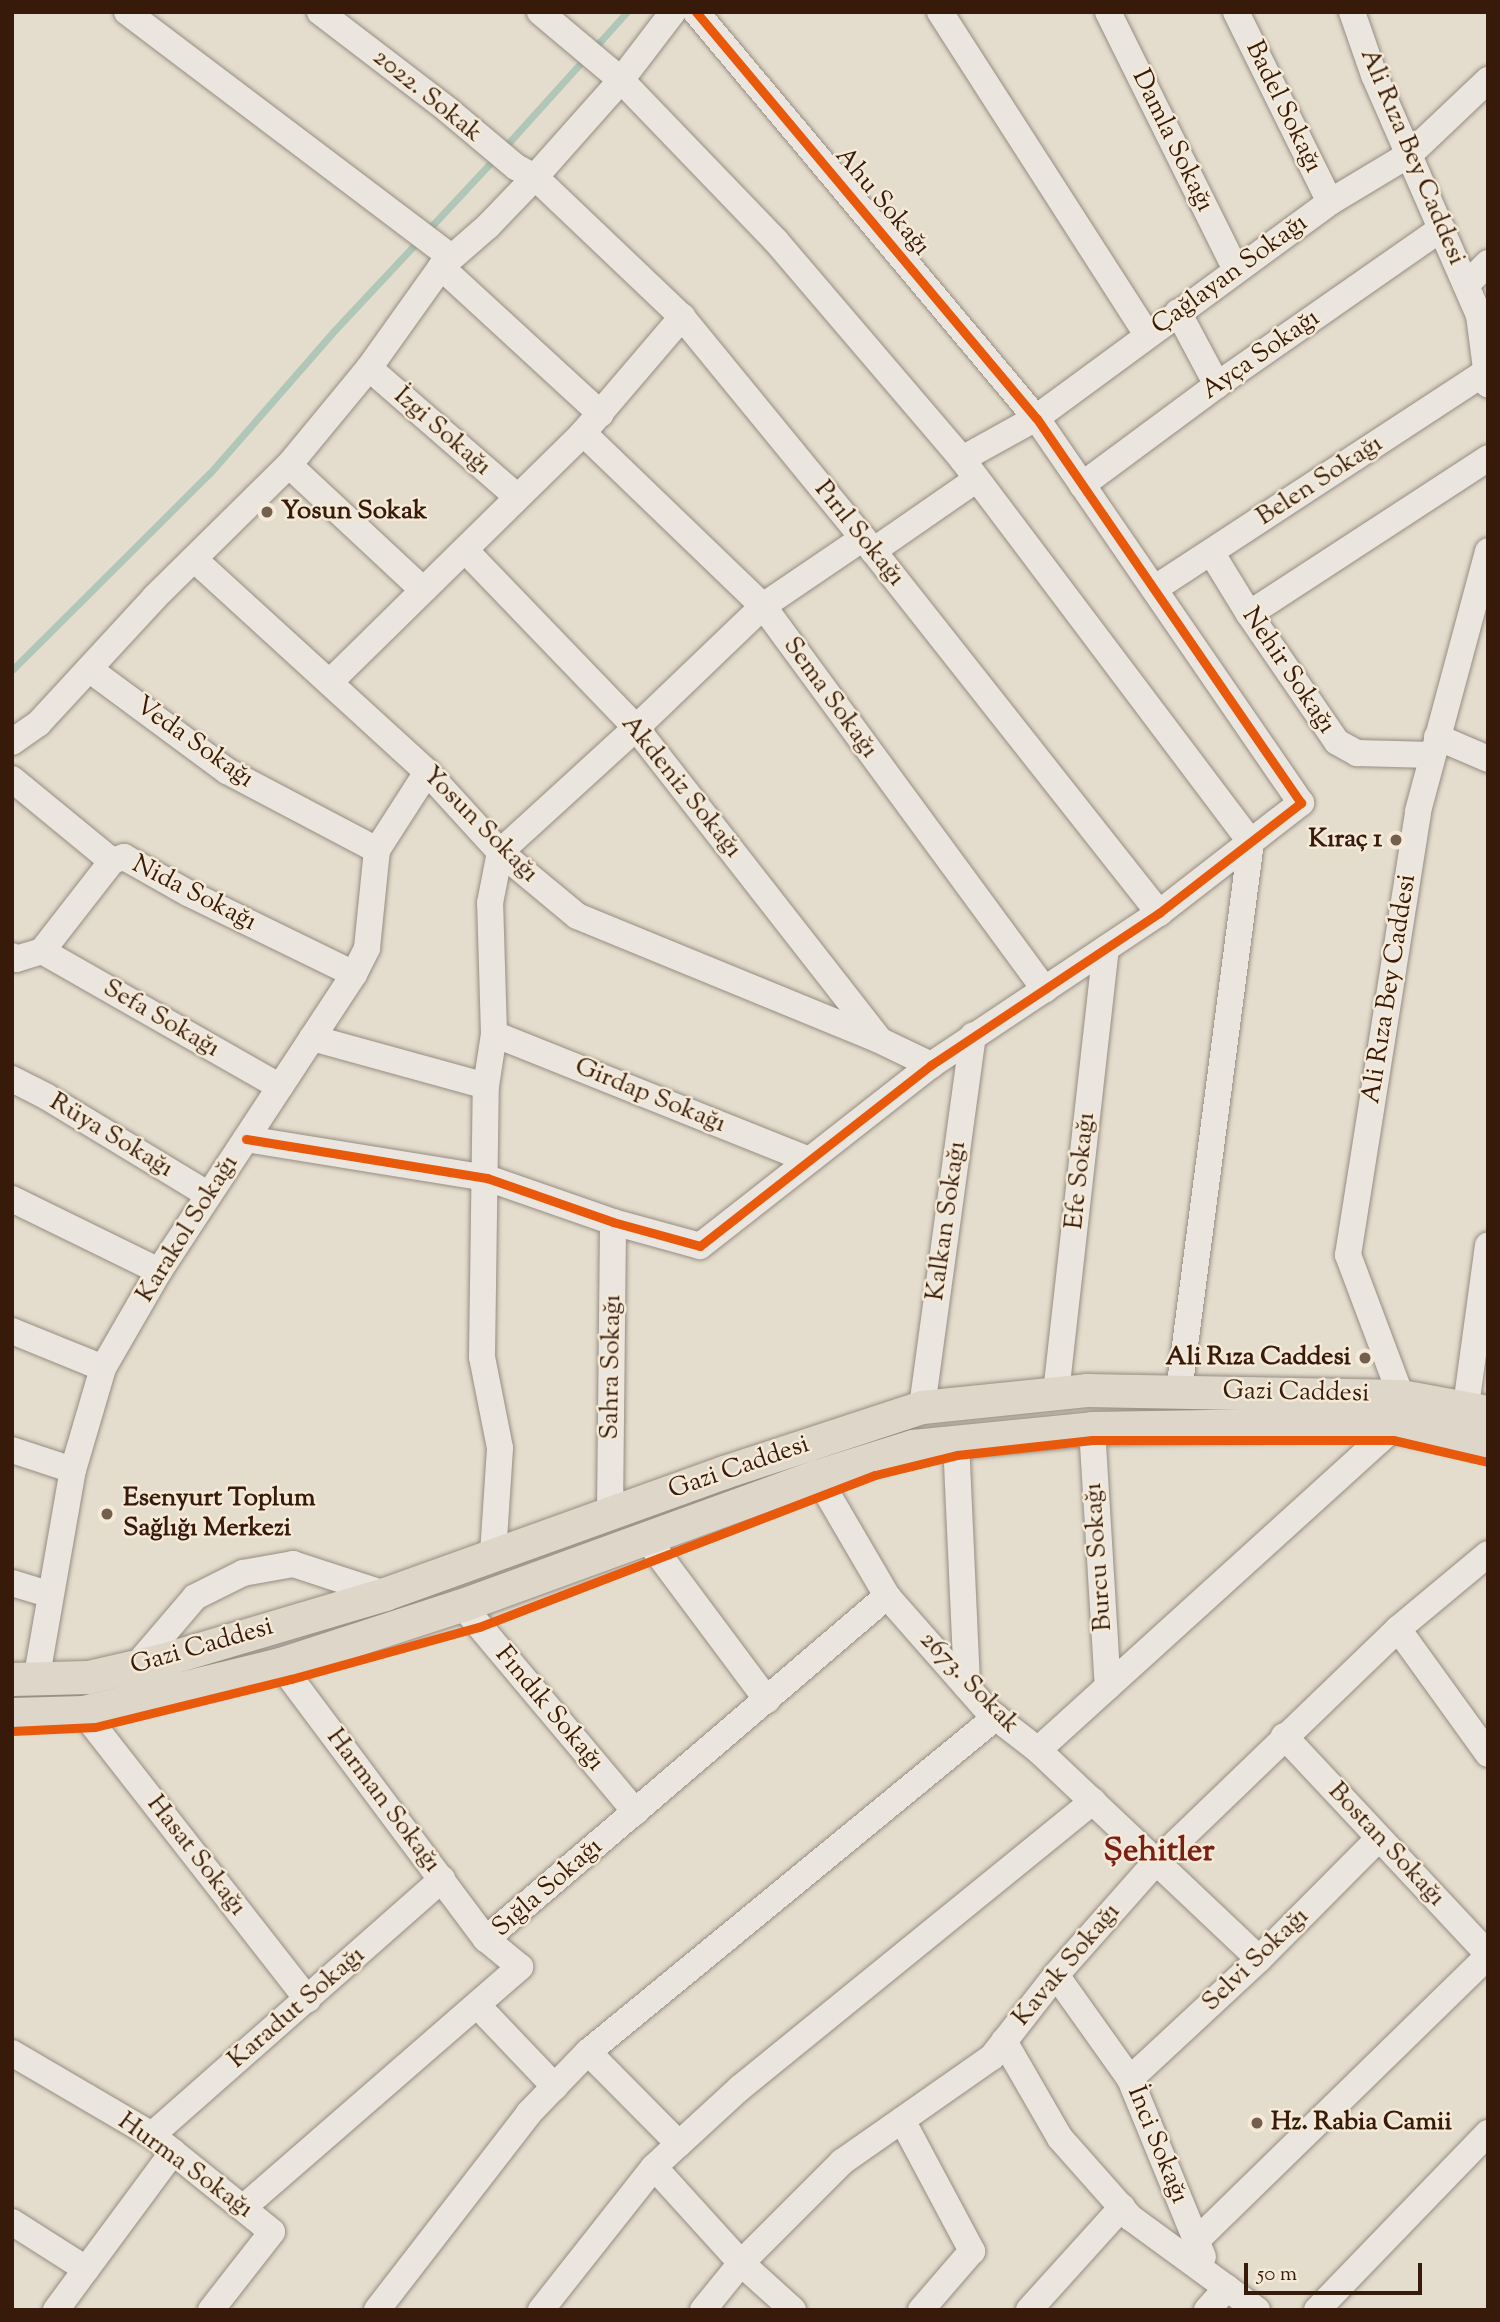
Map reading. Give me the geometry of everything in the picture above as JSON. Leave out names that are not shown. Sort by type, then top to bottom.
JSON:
[{"type":"main road","name":"Gazi Caddesi","points":[[24,1680],[88,1677],[385,1594],[610,1513],[922,1408],[1086,1390],[1179,1391],[1399,1411],[1477,1409]]},
{"type":"main road","name":"Gazi Caddesi","points":[[12,1714],[83,1712],[280,1664],[461,1605],[817,1476],[913,1446],[1091,1428],[1380,1423],[1399,1411]]},
{"type":"main road","name":"Gazi Caddesi","points":[[1399,1411],[1488,1443]]},
{"type":"street","points":[[127,12],[406,222],[601,414]]},
{"type":"street","name":"2022. Sokak","points":[[320,12],[448,110],[488,146],[526,172]]},
{"type":"street","points":[[540,12],[616,76],[776,241],[970,469],[1251,842],[1179,1391]]},
{"type":"street","points":[[12,741],[38,724],[194,559],[289,465],[369,368],[444,257],[488,226],[526,172],[673,12]]},
{"type":"street","name":"Ahu Sokağı","points":[[696,12],[1036,418],[1301,803],[1251,842]]},
{"type":"street","points":[[940,12],[1147,335]]},
{"type":"street","name":"Damla Sokağı","points":[[1108,12],[1236,270]]},
{"type":"street","name":"Badel Sokağı","points":[[1236,12],[1330,202]]},
{"type":"street","name":"Ali Rıza Bey Caddesi","points":[[1352,12],[1374,75],[1479,315],[1487,378]]},
{"type":"street","name":"Çağlayan Sokağı","points":[[500,852],[636,728],[763,606],[868,545],[1147,335],[1330,202],[1410,153],[1488,80]]},
{"type":"street","name":"Pırıl Sokağı","points":[[526,172],[682,317],[868,545],[1159,913]]},
{"type":"street","name":"Ayça Sokağı","points":[[1082,485],[1217,385],[1442,228]]},
{"type":"street","points":[[1466,285],[1488,263]]},
{"type":"street","points":[[1178,312],[1217,385]]},
{"type":"street","points":[[331,681],[583,433],[682,317]]},
{"type":"street","name":"İzgi Sokağı","points":[[369,368],[516,496]]},
{"type":"street","name":"Belen Sokağı","points":[[1154,589],[1487,378]]},
{"type":"street","name":"Sema Sokağı","points":[[583,433],[763,606],[1045,990]]},
{"type":"street","points":[[1249,614],[1488,458]]},
{"type":"street","points":[[289,465],[422,589]]},
{"type":"street","name":"Akdeniz Sokağı","points":[[465,550],[636,728],[879,1040]]},
{"type":"street","name":"Ali Rıza Bey Caddesi","points":[[1399,1411],[1348,1255],[1418,811],[1434,746],[1480,598],[1488,551]]},
{"type":"street","name":"Nehir Sokağı","points":[[1210,552],[1249,614],[1338,743],[1357,753],[1434,746]]},
{"type":"street","name":"Yosun Sokağı","points":[[194,559],[331,681],[427,772],[500,852],[577,916],[879,1040],[931,1065]]},
{"type":"street","name":"Veda Sokağı","points":[[89,669],[227,771],[377,850]]},
{"type":"street","points":[[1434,746],[1488,759]]},
{"type":"street","name":"Karakol Sokağı","points":[[24,1680],[49,1594],[74,1470],[103,1368],[159,1271],[354,974],[367,948],[377,850],[427,772]]},
{"type":"street","name":"Nida Sokağı","points":[[12,779],[112,861],[124,858],[188,893],[354,974]]},
{"type":"street","points":[[246,1139],[487,1178],[613,1222],[699,1246],[807,1159],[931,1065],[1159,913],[1251,842]]},
{"type":"street","points":[[493,1554],[500,1448],[482,1357],[487,1178],[486,1087],[494,1034],[491,903],[500,852]]},
{"type":"street","points":[[12,956],[16,959],[42,951],[112,861]]},
{"type":"street","name":"Efe Sokağı","points":[[1056,1393],[1106,949]]},
{"type":"street","name":"Sefa Sokağı","points":[[42,951],[280,1087]]},
{"type":"street","name":"Girdap Sokağı","points":[[494,1034],[807,1159]]},
{"type":"street","name":"Kalkan Sokağı","points":[[922,1408],[973,1035]]},
{"type":"street","points":[[312,1038],[486,1087]]},
{"type":"street","name":"Rüya Sokağı","points":[[12,1079],[47,1097],[209,1195]]},
{"type":"street","points":[[12,1199],[159,1271]]},
{"type":"street","name":"Sahra Sokağı","points":[[610,1513],[613,1222]]},
{"type":"street","points":[[1477,1409],[1488,1245]]},
{"type":"street","points":[[12,1331],[103,1368]]},
{"type":"street","points":[[1038,1750],[1399,1411]]},
{"type":"street","name":"Burcu Sokağı","points":[[1091,1428],[1108,1687]]},
{"type":"street","points":[[956,1441],[967,1687]]},
{"type":"street","points":[[12,1450],[74,1470]]},
{"type":"street","name":"2673. Sokak","points":[[817,1476],[887,1596],[967,1687],[996,1717],[1038,1750],[1093,1801],[1259,1959]]},
{"type":"street","points":[[647,1539],[767,1700]]},
{"type":"street","name":"Kavak Sokağı","points":[[703,2310],[741,2263],[842,2162],[992,2057],[1056,1975],[1157,1861],[1398,1629],[1488,1554]]},
{"type":"street","points":[[137,1665],[195,1597],[243,1573],[293,1564],[385,1594]]},
{"type":"street","points":[[12,1583],[49,1594]]},
{"type":"street","name":"Sığla Sokağı","points":[[244,2207],[520,1968],[486,1939],[887,1596]]},
{"type":"street","name":"Fındık Sokağı","points":[[461,1605],[636,1812]]},
{"type":"street","points":[[1398,1629],[1483,1738]]},
{"type":"street","name":"Harman Sokağı","points":[[280,1664],[486,1939]]},
{"type":"street","name":"Hasat Sokağı","points":[[83,1712],[308,2000]]},
{"type":"street","points":[[377,2310],[529,2113],[588,2052],[996,1717]]},
{"type":"street","name":"Bostan Sokağı","points":[[1284,1736],[1488,1955]]},
{"type":"street","points":[[541,2310],[654,2168],[679,2144],[740,2088],[1093,1801]]},
{"type":"street","name":"Selvi Sokağı","points":[[1130,2079],[1259,1959],[1379,1838]]},
{"type":"street","name":"Karadut Sokağı","points":[[152,2135],[442,1879]]},
{"type":"street","points":[[1196,2241],[1488,1955]]},
{"type":"street","name":"İnci Sokağı","points":[[1056,1975],[1130,2079],[1196,2241],[1219,2281]]},
{"type":"street","points":[[477,2005],[555,2087]]},
{"type":"street","points":[[1004,2041],[1060,2138],[1122,2207],[1258,2310]]},
{"type":"street","points":[[588,2052],[679,2144]]},
{"type":"street","name":"Hurma Sokağı","points":[[12,2053],[152,2135],[272,2232],[211,2310]]},
{"type":"street","points":[[902,2120],[972,2250],[921,2310]]},
{"type":"street","points":[[1317,2310],[1488,2133]]},
{"type":"street","points":[[55,2310],[173,2152]]},
{"type":"street","points":[[654,2168],[741,2263],[793,2310]]},
{"type":"street","points":[[1029,2310],[1122,2207]]},
{"type":"street","points":[[12,2222],[86,2269]]},
{"type":"street","points":[[1207,2310],[1219,2281]]},
{"type":"waterway","points":[[503,149],[627,12]]},
{"type":"waterway","points":[[427,231],[495,158]]},
{"type":"waterway","points":[[12,670],[210,473],[332,333],[419,240]]},
{"type":"cycle path","points":[[246,1139],[487,1178],[613,1222],[700,1246],[931,1065],[1159,913],[1301,803],[1036,418],[696,12]]},
{"type":"cycle path","points":[[12,1731],[95,1727],[291,1679],[479,1627],[875,1475],[957,1455],[1092,1440],[1393,1440],[1488,1462]]},
{"type":"place","name":"Yosun Sokak","points":[[267,512]]},
{"type":"place","name":"Kıraç 1","points":[[1396,840]]},
{"type":"place","name":"Ali Rıza Caddesi","points":[[1365,1358]]},
{"type":"place","name":"Esenyurt Toplum Sağlığı Merkezi","points":[[107,1514]]},
{"type":"place","name":"Hz. Rabia Camii","points":[[1257,2123]]},
{"type":"district","name":"Şehitler","points":[[1159,1853]]}]
